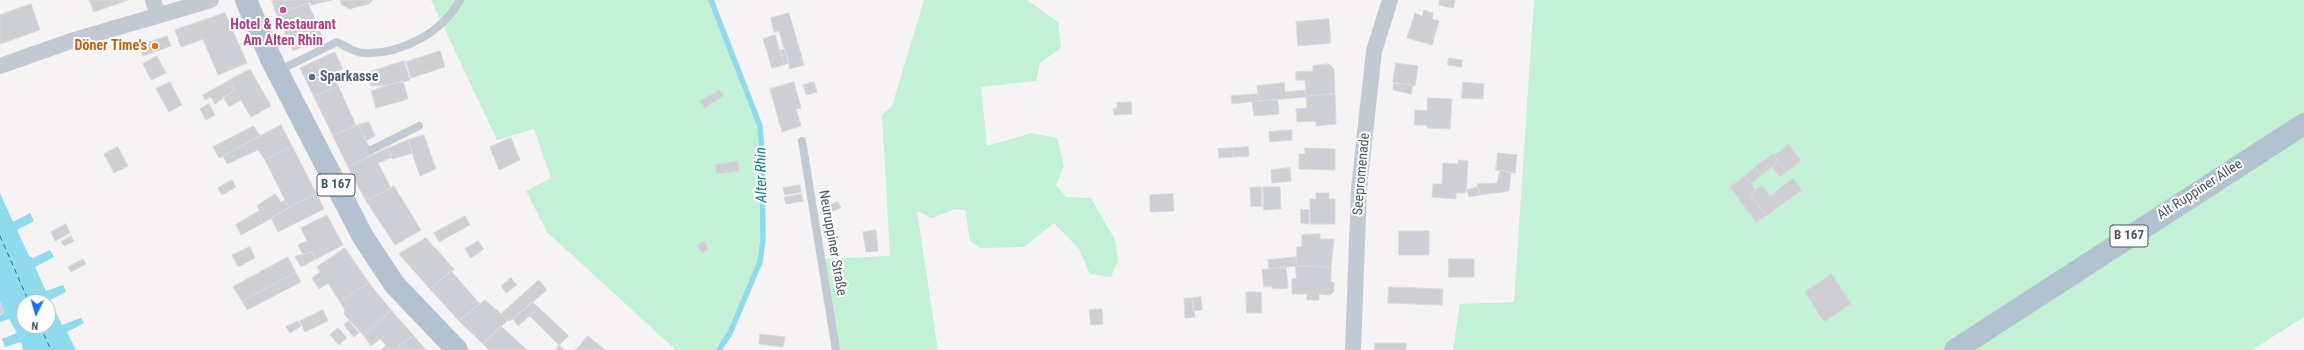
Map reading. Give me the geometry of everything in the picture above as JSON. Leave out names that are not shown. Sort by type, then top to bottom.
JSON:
[{"type":"main road","name":"B 167","points":[[246,0],[277,71],[363,237],[394,284],[457,350]]},
{"type":"main road","name":"Alt Ruppiner Allee","points":[[1955,350],[2304,124]]},
{"type":"street","points":[[153,0],[158,15]]},
{"type":"street","points":[[0,66],[71,41],[211,0]]},
{"type":"street","name":"Seepromenade","points":[[1353,350],[1361,172],[1374,51],[1390,0]]},
{"type":"lane","points":[[277,71],[337,42],[362,53],[387,51],[414,43],[430,34],[448,17],[460,0]]},
{"type":"lane","points":[[371,150],[419,126]]},
{"type":"lane","name":"Neuruppiner Straße","points":[[802,141],[836,350]]},
{"type":"green space","points":[[431,0],[711,0],[760,126],[763,240],[760,262],[730,333],[719,350],[676,350],[547,232],[526,191],[551,178],[534,129],[497,140]]},
{"type":"green space","points":[[924,0],[1027,0],[1058,22],[1061,48],[1040,63],[1036,81],[981,87],[987,146],[1032,133],[1057,138],[1064,166],[1056,185],[1066,197],[1091,198],[1115,240],[1118,261],[1111,277],[1090,274],[1079,249],[1054,223],[1024,247],[980,248],[970,241],[965,210],[955,209],[932,218],[917,211],[938,350],[836,350],[822,259],[890,256],[882,115],[892,106]]},
{"type":"green space","points":[[1534,0],[2304,0],[2304,317],[2252,350],[1453,350],[1460,304],[1514,302]]},
{"type":"water","points":[[0,193],[13,222],[30,213],[34,221],[17,230],[29,256],[33,258],[50,250],[54,257],[35,267],[46,291],[63,285],[66,292],[56,297],[56,294],[16,294],[16,331],[9,319],[0,322],[0,315],[4,313],[0,305]]},
{"type":"water","points":[[56,312],[62,325],[81,318],[84,323],[67,332],[76,350],[23,350],[21,342],[5,347],[2,339],[16,333],[56,334]]},
{"type":"building","points":[[90,0],[112,0],[114,5],[94,12]]},
{"type":"building","points":[[112,0],[128,0],[114,5]]},
{"type":"building","name":"Hotel & Restaurant Am Alten Rhin","points":[[272,0],[332,0],[311,5],[310,2],[277,15]]},
{"type":"building","name":"Hotel & Restaurant Am Alten Rhin","points":[[341,0],[373,0],[369,4],[349,9],[341,4]]},
{"type":"building","points":[[1440,0],[1455,0],[1453,8],[1439,5]]},
{"type":"building","points":[[308,3],[323,38],[293,51],[277,15]]},
{"type":"building","points":[[31,4],[40,30],[0,44],[0,15]]},
{"type":"building","points":[[1424,10],[1433,13],[1432,19],[1439,21],[1432,45],[1407,38],[1415,13],[1422,16]]},
{"type":"building","points":[[225,13],[247,63],[218,75],[203,39],[181,47],[175,30]]},
{"type":"building","points":[[789,13],[804,65],[790,69],[779,31],[774,32],[771,18]]},
{"type":"building","points":[[1329,19],[1331,43],[1298,46],[1296,22]]},
{"type":"building","points":[[775,35],[784,65],[772,68],[763,39]]},
{"type":"building","points":[[167,36],[171,46],[143,56],[139,46]]},
{"type":"building","points":[[785,49],[789,63],[784,65],[780,50]]},
{"type":"building","points":[[440,51],[445,67],[411,78],[406,62]]},
{"type":"building","points":[[335,52],[343,69],[332,74],[338,86],[314,97],[300,68]]},
{"type":"building","points":[[157,56],[166,73],[151,80],[143,64]]},
{"type":"building","points":[[1449,58],[1462,60],[1462,67],[1448,65]]},
{"type":"building","points":[[404,61],[410,80],[389,85],[371,86],[367,73]]},
{"type":"building","points":[[1396,63],[1418,66],[1415,86],[1393,82]]},
{"type":"building","points":[[1329,64],[1334,69],[1335,94],[1306,96],[1305,80],[1296,80],[1296,72],[1313,71],[1313,66]]},
{"type":"building","points":[[250,69],[271,106],[251,117],[241,100],[229,107],[223,97],[235,90],[230,80]]},
{"type":"building","points":[[230,80],[235,90],[215,104],[211,97],[205,100],[203,95]]},
{"type":"building","points":[[403,81],[408,99],[376,108],[371,91]]},
{"type":"building","points":[[170,82],[182,105],[169,112],[156,89]]},
{"type":"building","points":[[794,82],[801,108],[796,109],[801,126],[782,132],[770,89]]},
{"type":"building","points":[[814,82],[817,92],[806,95],[803,85]]},
{"type":"building","points":[[1463,82],[1484,84],[1483,99],[1462,98]]},
{"type":"building","points":[[1284,83],[1285,92],[1305,90],[1306,97],[1259,101],[1257,86]]},
{"type":"building","points":[[1394,83],[1413,85],[1411,94],[1393,90]]},
{"type":"building","points":[[338,86],[356,125],[333,136],[314,97]]},
{"type":"building","points":[[720,90],[724,96],[704,108],[700,101]]},
{"type":"building","points":[[1258,94],[1259,101],[1232,104],[1231,96]]},
{"type":"building","points":[[1335,94],[1336,124],[1316,126],[1316,121],[1297,122],[1296,109],[1307,108],[1306,96]]},
{"type":"building","points":[[1428,98],[1452,99],[1450,129],[1427,128],[1427,125],[1414,125],[1415,110],[1427,111]]},
{"type":"building","points":[[1278,100],[1279,114],[1254,116],[1252,102]]},
{"type":"building","points":[[1131,102],[1132,114],[1114,115],[1113,109],[1117,108],[1117,103]]},
{"type":"building","points":[[209,104],[215,115],[206,120],[200,109]]},
{"type":"building","points":[[369,122],[375,136],[366,141],[358,125]]},
{"type":"building","points":[[281,125],[292,146],[265,160],[258,150],[249,154],[244,145]]},
{"type":"building","points":[[358,125],[373,154],[348,167],[333,136]]},
{"type":"building","points":[[254,126],[260,136],[219,158],[213,147]]},
{"type":"building","points":[[1292,130],[1292,140],[1270,142],[1269,132]]},
{"type":"building","points":[[424,135],[436,169],[420,176],[408,140]]},
{"type":"building","points":[[511,138],[520,160],[499,170],[490,147]]},
{"type":"building","points":[[408,140],[413,153],[392,159],[388,148]]},
{"type":"building","points":[[1789,144],[1801,161],[1786,172],[1774,156]]},
{"type":"building","points":[[244,145],[249,154],[227,164],[223,156]]},
{"type":"building","points":[[292,146],[316,193],[289,208],[265,160]]},
{"type":"building","points":[[118,147],[128,166],[114,173],[104,154]]},
{"type":"building","points":[[1248,147],[1249,156],[1233,157],[1233,148]]},
{"type":"building","points":[[388,148],[391,158],[378,163],[391,188],[366,201],[348,167]]},
{"type":"building","points":[[1233,148],[1233,157],[1219,158],[1218,149]]},
{"type":"building","points":[[1305,148],[1335,149],[1335,170],[1299,169],[1299,154],[1305,154]]},
{"type":"building","points":[[1498,153],[1517,155],[1515,173],[1496,170]]},
{"type":"building","points":[[1773,154],[1779,162],[1761,175],[1755,167]]},
{"type":"building","points":[[1458,160],[1468,161],[1466,193],[1456,193],[1456,199],[1432,197],[1433,184],[1442,184],[1443,163],[1458,164]]},
{"type":"building","points":[[738,161],[739,171],[717,174],[715,165]]},
{"type":"building","points":[[1779,162],[1786,172],[1780,177],[1772,167]]},
{"type":"building","points":[[1756,167],[1761,175],[1751,184],[1745,176]]},
{"type":"building","points":[[1290,168],[1291,181],[1272,183],[1271,170]]},
{"type":"building","points":[[1500,170],[1511,173],[1509,191],[1480,195],[1477,184],[1497,183]]},
{"type":"building","points":[[1745,176],[1756,191],[1750,194],[1766,216],[1756,222],[1730,187]]},
{"type":"building","points":[[1793,178],[1802,190],[1766,216],[1750,194],[1762,185],[1770,196]]},
{"type":"building","points":[[232,180],[236,187],[222,195],[218,188]]},
{"type":"building","points":[[800,185],[801,192],[785,195],[783,188]]},
{"type":"building","points":[[394,186],[421,230],[395,245],[366,201]]},
{"type":"building","points":[[1261,187],[1262,206],[1251,207],[1250,188]]},
{"type":"building","points":[[1263,187],[1280,187],[1281,209],[1264,210]]},
{"type":"building","points":[[1478,187],[1480,195],[1469,197],[1467,190]]},
{"type":"building","points":[[316,193],[324,209],[278,232],[271,218]]},
{"type":"building","points":[[1316,193],[1329,193],[1329,199],[1335,199],[1335,224],[1310,224],[1310,199],[1316,199]]},
{"type":"building","points":[[275,194],[281,202],[285,200],[289,208],[263,223],[257,212],[260,211],[257,206]]},
{"type":"building","points":[[801,194],[803,201],[786,204],[784,198]]},
{"type":"building","points":[[1173,194],[1174,211],[1150,212],[1150,195]]},
{"type":"building","points":[[838,202],[841,208],[823,215],[821,208]]},
{"type":"building","points":[[1301,209],[1309,210],[1309,224],[1301,223]]},
{"type":"building","points":[[257,212],[263,223],[241,235],[236,225]]},
{"type":"building","points":[[327,215],[343,245],[316,259],[312,251],[303,255],[298,245],[307,241],[301,228]]},
{"type":"building","points":[[465,216],[470,225],[439,242],[434,233]]},
{"type":"building","points":[[66,224],[70,233],[55,241],[51,232]]},
{"type":"building","points":[[876,230],[878,251],[866,252],[863,232]]},
{"type":"building","points":[[1399,231],[1429,231],[1429,255],[1399,255]]},
{"type":"building","points":[[1320,234],[1320,239],[1334,239],[1331,267],[1296,266],[1297,247],[1302,247],[1302,235]]},
{"type":"building","points":[[71,236],[74,241],[64,246],[61,242]]},
{"type":"building","points":[[426,238],[454,269],[430,289],[399,254]]},
{"type":"building","points":[[478,241],[484,249],[471,258],[465,249]]},
{"type":"building","points":[[704,241],[708,249],[702,253],[697,246]]},
{"type":"building","points":[[250,247],[255,258],[238,267],[232,255]]},
{"type":"building","points":[[345,248],[369,283],[340,302],[328,283],[319,289],[312,278],[320,272],[317,267]]},
{"type":"building","points":[[311,252],[316,259],[301,267],[295,257]]},
{"type":"building","points":[[288,257],[296,273],[242,301],[233,287]]},
{"type":"building","points":[[1297,257],[1296,266],[1269,269],[1268,260]]},
{"type":"building","points":[[83,259],[86,264],[71,272],[68,267]]},
{"type":"building","points":[[1449,259],[1474,259],[1474,277],[1449,277]]},
{"type":"building","points":[[1296,266],[1331,267],[1331,281],[1334,283],[1334,291],[1330,295],[1319,294],[1319,300],[1307,300],[1307,294],[1292,294],[1292,279],[1296,279]]},
{"type":"building","points":[[1286,267],[1288,288],[1272,289],[1272,286],[1264,287],[1262,270]]},
{"type":"building","points":[[451,271],[480,304],[459,321],[430,289]]},
{"type":"building","points":[[296,273],[301,282],[247,310],[242,301]]},
{"type":"building","points":[[1832,274],[1851,304],[1824,322],[1805,292]]},
{"type":"building","points":[[511,278],[517,285],[506,293],[501,286]]},
{"type":"building","points":[[539,280],[547,290],[513,319],[509,321],[501,314]]},
{"type":"building","points":[[369,283],[391,310],[364,336],[344,314],[345,310],[340,302]]},
{"type":"building","points":[[1389,287],[1443,289],[1442,305],[1388,303]]},
{"type":"building","points":[[1246,292],[1261,292],[1262,313],[1247,313]]},
{"type":"building","points":[[1201,297],[1202,310],[1193,311],[1192,298]]},
{"type":"building","points":[[1192,298],[1195,317],[1185,318],[1184,299]]},
{"type":"building","points":[[485,300],[508,320],[483,344],[459,321]]},
{"type":"building","points":[[0,302],[4,313],[0,314]]},
{"type":"building","points":[[532,302],[539,308],[518,326],[513,319]]},
{"type":"building","points":[[539,308],[569,336],[559,345],[530,316]]},
{"type":"building","points":[[1102,309],[1103,324],[1091,325],[1089,310]]},
{"type":"building","points":[[323,310],[328,321],[305,332],[300,321]]},
{"type":"building","points":[[391,310],[413,335],[395,350],[381,350],[386,345],[380,339],[371,346],[364,336]]},
{"type":"building","points":[[298,321],[301,326],[290,333],[286,327]]},
{"type":"building","points":[[349,321],[359,333],[354,337],[344,325]]},
{"type":"building","points":[[501,326],[527,350],[489,350],[483,344]]},
{"type":"building","points":[[338,328],[347,338],[339,345],[330,335]]},
{"type":"building","points":[[760,334],[785,337],[783,347],[759,344]]},
{"type":"building","points":[[413,335],[426,350],[395,350]]},
{"type":"building","points":[[588,336],[605,350],[576,350]]},
{"type":"building","points":[[1375,343],[1406,343],[1406,350],[1375,350]]},
{"type":"building","points":[[559,345],[564,350],[556,350]]},
{"type":"waterway","name":"Alter Rhin","points":[[711,0],[760,126],[762,153],[763,240],[760,262],[730,333],[719,350]]},
{"type":"ferry route","points":[[0,236],[25,294]]},
{"type":"ferry route","points":[[44,334],[51,350]]},
{"type":"place","name":"Hotel & Restaurant Am Alten Rhin","points":[[283,10]]},
{"type":"place","name":"Döner Time's","points":[[155,46]]},
{"type":"place","name":"Sparkasse","points":[[312,77]]}]
